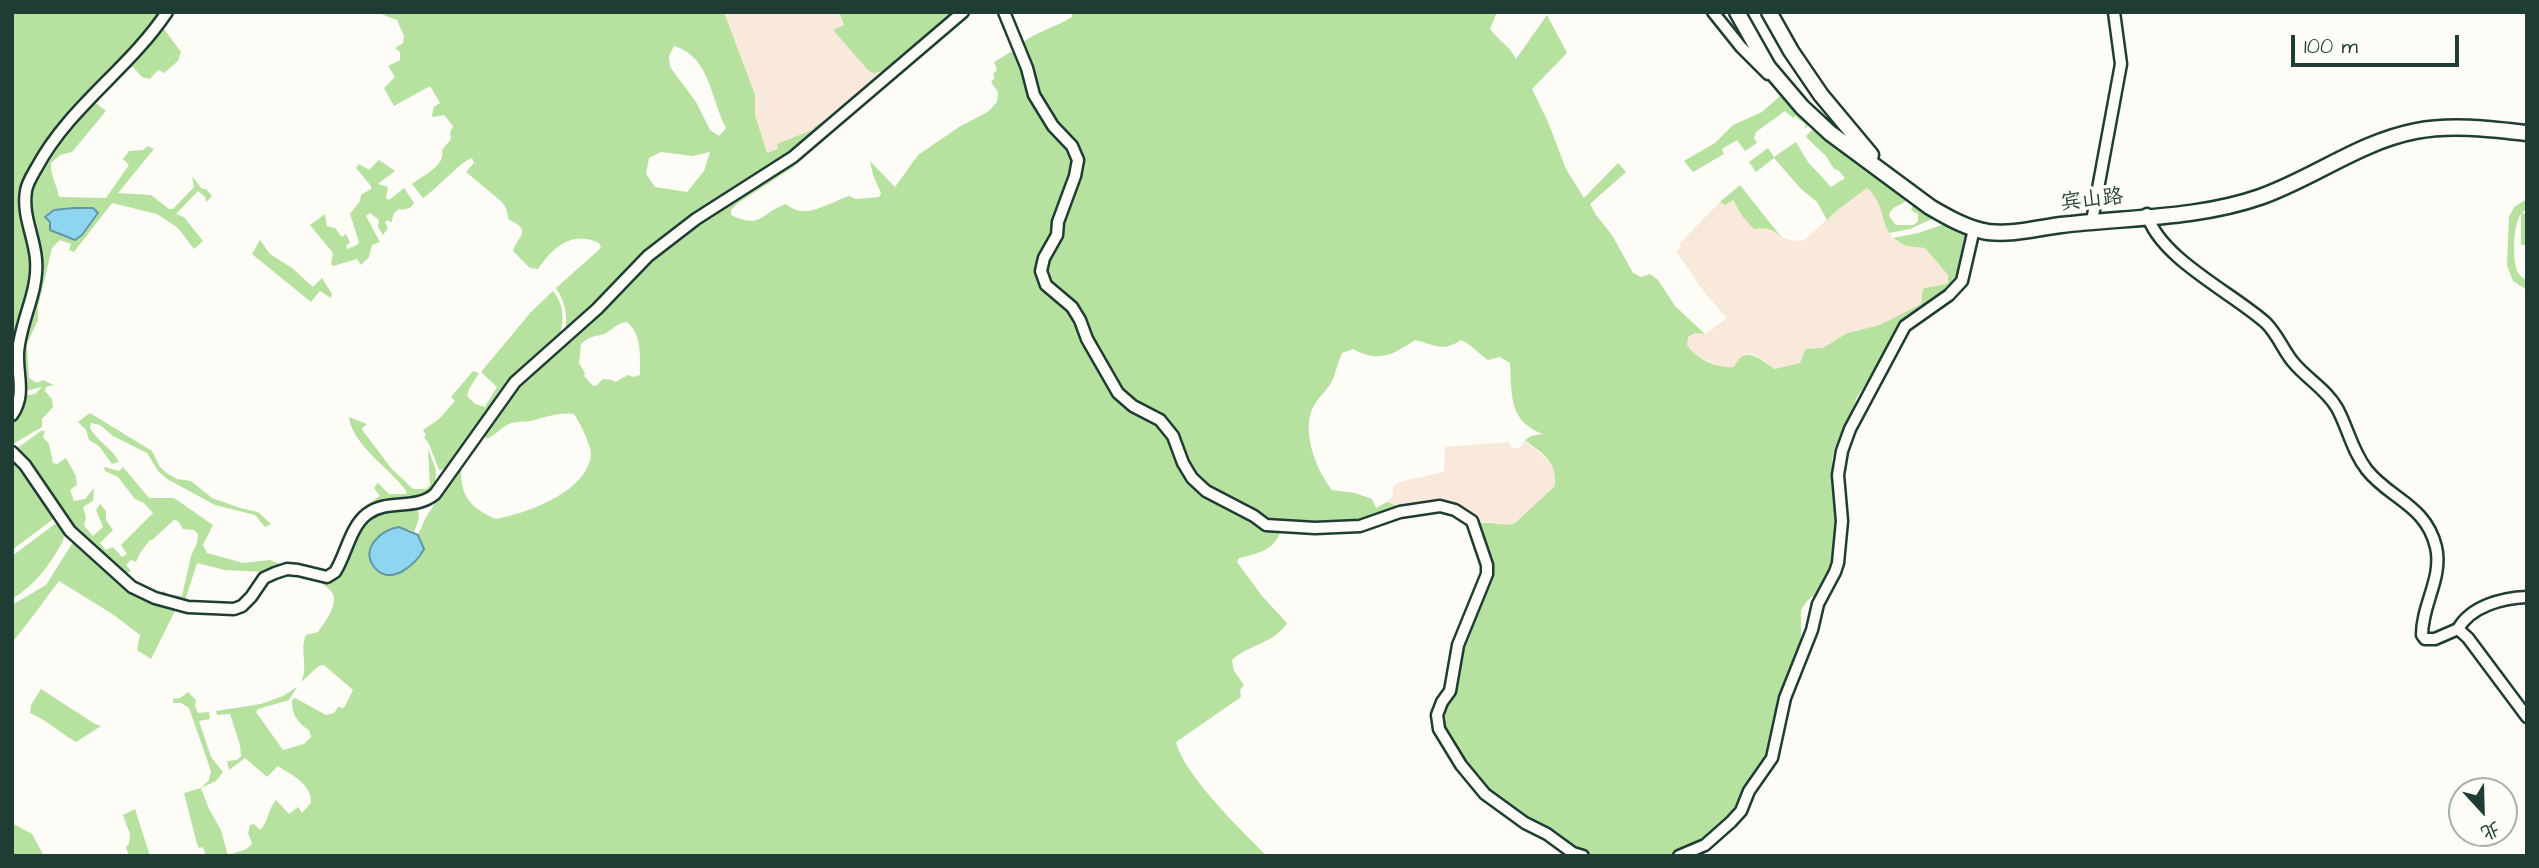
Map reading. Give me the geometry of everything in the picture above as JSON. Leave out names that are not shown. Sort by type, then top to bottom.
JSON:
[{"type":"main road","name":"宾山路","points":[[1737,12],[1758,53],[1778,80],[1821,126],[1930,207],[1975,229],[2010,233],[2093,218]]},
{"type":"main road","name":"宾山路","points":[[1769,12],[1821,95],[1850,127],[1862,146],[1881,165],[1946,211],[1975,223],[1998,226],[2147,214],[2204,206],[2261,192],[2372,138],[2416,126],[2466,124],[2527,131]]},
{"type":"street","points":[[12,415],[20,398],[18,353],[35,277],[36,259],[25,212],[26,189],[58,133],[88,98],[139,48],[167,12]]},
{"type":"street","points":[[12,452],[25,465],[70,531],[131,587],[155,597],[188,607],[233,609],[242,606],[264,578],[287,569],[327,578],[335,572],[359,523],[368,513],[388,505],[419,503],[435,494],[515,382],[597,309],[648,256],[696,219],[793,157],[963,12]]},
{"type":"street","points":[[1004,12],[1027,68],[1034,94],[1053,126],[1072,146],[1078,160],[1058,222],[1058,235],[1044,258],[1041,271],[1046,285],[1072,307],[1118,393],[1160,421],[1173,436],[1192,478],[1206,491],[1266,525],[1315,528],[1360,526],[1400,512],[1440,506],[1455,510],[1472,521],[1487,565],[1487,574],[1458,645],[1450,691],[1437,715],[1439,729],[1461,765],[1485,794],[1525,823],[1547,834],[1573,853],[1583,856]]},
{"type":"street","points":[[1713,12],[1764,72],[1778,80]]},
{"type":"street","points":[[2093,218],[2120,64],[2114,12]]},
{"type":"street","points":[[2147,214],[2151,226],[2170,249],[2200,276],[2243,304],[2267,324],[2293,362],[2332,400],[2353,447],[2374,478],[2412,506],[2421,517],[2433,537],[2438,558],[2422,635],[2425,639],[2435,639],[2458,629],[2462,621],[2490,604],[2527,597]]},
{"type":"street","points":[[1679,856],[1705,845],[1731,822],[1741,811],[1749,791],[1772,758],[1785,698],[1812,630],[1818,604],[1838,563],[1842,521],[1838,475],[1842,451],[1850,429],[1905,326],[1950,295],[1962,281],[1975,229]]},
{"type":"street","points":[[2458,629],[2468,638],[2527,717]]},
{"type":"shaded area","points":[[724,12],[839,12],[844,26],[833,30],[879,73],[886,71],[838,113],[812,130],[778,144],[779,149],[767,154],[755,115],[755,95]]},
{"type":"shaded area","points":[[1867,188],[1879,199],[1893,238],[1906,246],[1925,248],[1948,275],[1948,283],[1940,287],[1931,286],[1922,297],[1921,304],[1911,310],[1880,325],[1847,333],[1823,348],[1814,350],[1800,363],[1789,367],[1775,369],[1753,354],[1746,354],[1734,368],[1723,368],[1692,353],[1686,345],[1688,337],[1695,333],[1705,334],[1727,318],[1704,292],[1676,251],[1681,247],[1679,244],[1720,202],[1725,205],[1732,200],[1738,208],[1783,238],[1804,240]]},
{"type":"shaded area","points":[[1525,440],[1552,464],[1556,474],[1555,486],[1515,523],[1508,526],[1488,521],[1479,524],[1464,511],[1405,509],[1387,502],[1393,495],[1393,486],[1403,481],[1444,472],[1445,447],[1509,442],[1512,449],[1520,447]]},
{"type":"green space","points":[[12,12],[165,12],[86,97],[24,189],[34,259],[31,294],[16,353],[18,396],[12,411]]},
{"type":"green space","points":[[376,12],[724,12],[755,95],[755,115],[767,153],[778,149],[777,144],[812,130],[838,113],[793,152],[689,217],[643,254],[601,299],[565,330],[565,309],[556,288],[601,248],[599,243],[580,238],[572,240],[557,248],[538,269],[530,268],[513,251],[522,234],[520,227],[509,220],[502,202],[466,172],[474,163],[472,158],[423,198],[412,184],[441,160],[442,150],[451,139],[453,126],[444,115],[433,117],[434,107],[440,103],[430,86],[394,106],[384,88],[395,77],[388,66],[400,60],[400,52],[395,48],[403,43],[404,36],[397,20]],"holes":[[[674,46],[695,59],[708,80],[726,128],[719,136],[710,130],[696,102],[670,67],[669,56]],[[661,152],[693,156],[710,152],[704,171],[687,192],[655,187],[646,174],[649,158]]]},
{"type":"green space","points":[[839,12],[955,13],[886,71],[873,73],[833,30],[844,25]]},
{"type":"green space","points":[[1072,12],[1497,12],[1490,29],[1516,59],[1547,15],[1567,53],[1532,89],[1566,169],[1584,198],[1618,163],[1626,172],[1590,204],[1612,235],[1633,273],[1641,277],[1650,274],[1658,280],[1675,306],[1705,334],[1695,333],[1688,337],[1687,345],[1702,359],[1714,365],[1734,367],[1743,356],[1748,355],[1775,369],[1800,363],[1806,349],[1823,348],[1847,333],[1880,325],[1921,304],[1923,289],[1948,283],[1948,275],[1925,248],[1906,246],[1893,238],[1945,224],[1966,231],[1966,245],[1956,285],[1919,311],[1883,358],[1857,397],[1835,447],[1832,460],[1837,509],[1835,564],[1821,590],[1807,601],[1801,610],[1801,639],[1784,689],[1768,758],[1748,782],[1730,815],[1702,840],[1670,856],[1596,856],[1577,852],[1486,792],[1445,735],[1440,716],[1459,656],[1488,583],[1479,524],[1515,523],[1555,486],[1552,465],[1525,440],[1543,434],[1523,422],[1514,406],[1510,363],[1500,357],[1488,360],[1461,340],[1443,347],[1415,340],[1400,350],[1378,356],[1370,356],[1353,349],[1342,353],[1331,382],[1311,412],[1309,435],[1315,459],[1332,490],[1355,493],[1372,499],[1376,508],[1387,502],[1405,509],[1361,524],[1268,523],[1207,489],[1194,477],[1175,436],[1120,392],[1089,338],[1082,319],[1049,284],[1043,271],[1081,160],[1046,112],[1019,46],[1031,37],[1072,17]]},
{"type":"green space","points":[[161,25],[181,52],[178,61],[164,73],[158,70],[150,79],[142,77],[133,67],[124,72],[96,103],[106,111],[72,152],[60,155],[51,163],[52,172],[59,197],[106,198],[129,165],[123,159],[129,151],[143,150],[148,146],[154,149],[118,193],[151,195],[169,209],[173,209],[194,187],[192,176],[202,189],[206,189],[212,196],[206,202],[205,197],[198,191],[176,214],[184,217],[203,241],[194,249],[178,228],[157,214],[112,203],[74,252],[69,250],[71,244],[60,240],[52,248],[38,307],[38,320],[27,344],[29,378],[37,383],[43,380],[54,385],[46,387],[45,391],[52,399],[53,407],[42,419],[42,427],[13,444],[12,426],[22,396],[35,394],[42,387],[22,392],[21,354],[35,296],[28,190],[46,155]],"holes":[[[87,208],[69,239],[50,225],[48,218],[54,210]]]},
{"type":"green space","points":[[1016,49],[1023,68],[1075,160],[1056,233],[1039,271],[1070,308],[1115,393],[1148,414],[1171,437],[1191,479],[1281,529],[1271,546],[1239,558],[1237,562],[1262,596],[1287,623],[1268,640],[1232,660],[1234,671],[1244,685],[1240,690],[1241,697],[1176,742],[1181,755],[1202,786],[1267,856],[229,856],[250,846],[250,825],[254,824],[260,830],[276,800],[289,814],[298,807],[302,813],[311,803],[305,785],[278,766],[267,777],[245,758],[229,770],[227,761],[237,760],[241,756],[240,745],[230,714],[217,715],[216,711],[261,704],[283,696],[297,687],[289,700],[258,709],[256,712],[283,750],[304,744],[311,737],[309,730],[296,718],[292,700],[295,698],[326,715],[334,713],[338,707],[344,708],[353,690],[324,665],[319,666],[301,682],[304,670],[303,647],[306,635],[318,632],[334,603],[332,592],[315,578],[325,581],[370,516],[384,511],[416,507],[418,510],[414,532],[408,529],[374,567],[384,572],[398,573],[402,572],[421,538],[418,535],[426,517],[462,463],[462,483],[467,498],[479,510],[496,519],[539,506],[568,490],[587,467],[591,454],[582,427],[574,414],[558,414],[512,423],[486,439],[485,435],[522,381],[554,351],[584,329],[630,279],[669,244],[743,191],[788,165],[820,140],[792,168],[738,203],[731,210],[731,215],[750,221],[786,204],[793,209],[809,211],[849,196],[856,199],[879,197],[881,193],[870,161],[895,187],[918,155],[959,127],[989,111],[997,102],[998,92],[991,82],[997,70],[994,62]],"holes":[[[627,322],[632,327],[639,346],[640,375],[628,375],[615,382],[603,379],[593,386],[584,376],[579,363],[581,344],[617,325]]]},
{"type":"green space","points":[[1780,96],[1809,120],[1808,126],[1804,129],[1806,125],[1785,111],[1756,132],[1754,138],[1757,143],[1745,151],[1737,140],[1722,149],[1724,154],[1693,172],[1684,161],[1715,143],[1733,125],[1762,112]]},
{"type":"green space","points":[[1815,127],[1909,197],[1895,207],[1889,216],[1896,225],[1913,225],[1918,222],[1918,214],[1911,210],[1914,203],[1934,216],[1932,219],[1910,229],[1889,233],[1879,204],[1867,188],[1827,220],[1817,202],[1801,189],[1774,158],[1756,172],[1749,162],[1768,148],[1774,157],[1796,142],[1808,162],[1831,187],[1845,178],[1807,138]]},
{"type":"green space","points":[[379,160],[395,171],[378,184],[388,187],[386,198],[389,200],[404,188],[414,203],[410,208],[399,209],[394,213],[391,223],[388,220],[385,222],[388,228],[383,235],[378,227],[379,220],[370,213],[366,216],[380,242],[372,245],[369,257],[361,265],[357,259],[333,266],[333,253],[310,225],[325,214],[327,226],[335,228],[342,237],[346,234],[350,242],[346,246],[347,249],[357,245],[359,242],[350,214],[360,201],[361,195],[371,189],[371,186],[356,168],[359,164],[369,170]]},
{"type":"green space","points":[[1740,185],[1782,238],[1770,229],[1754,229],[1733,200],[1725,205],[1720,202]]},
{"type":"green space","points":[[2527,199],[2527,209],[2522,213],[2527,214],[2527,245],[2521,245],[2521,214],[2516,225],[2514,247],[2517,269],[2527,281],[2527,290],[2513,281],[2507,265],[2509,217],[2514,207]]},
{"type":"green space","points":[[260,240],[270,254],[292,268],[313,287],[322,278],[332,294],[331,298],[320,291],[311,302],[252,254]]},
{"type":"green space","points":[[553,291],[562,313],[559,336],[512,379],[473,435],[445,469],[439,470],[423,430],[439,419],[455,401],[451,397],[473,371],[479,373],[467,396],[475,404],[485,407],[497,387],[481,372],[531,312]]},
{"type":"green space","points":[[90,413],[152,451],[160,467],[168,474],[177,479],[191,481],[212,498],[258,512],[271,524],[265,527],[255,515],[215,505],[167,479],[158,471],[147,453],[113,436],[100,425],[91,423],[93,433],[119,462],[112,464],[99,446],[89,440],[86,430],[78,422]]},
{"type":"green space","points":[[349,417],[367,424],[362,428],[363,431],[391,468],[413,489],[426,489],[430,485],[428,448],[436,470],[435,488],[421,498],[383,502],[367,508],[365,506],[380,496],[374,488],[378,483],[389,494],[407,492],[364,447]]},
{"type":"green space","points":[[41,431],[45,431],[43,437],[49,444],[53,463],[57,464],[66,458],[76,476],[77,485],[70,490],[74,501],[85,499],[94,488],[93,501],[83,507],[86,517],[84,526],[93,536],[103,527],[96,510],[100,504],[106,511],[106,520],[113,530],[100,543],[106,550],[113,547],[122,557],[127,554],[121,545],[153,513],[144,503],[135,499],[118,477],[105,471],[104,467],[119,471],[123,467],[149,498],[174,498],[213,525],[203,545],[207,553],[243,563],[270,560],[285,566],[264,572],[225,570],[197,563],[185,601],[159,594],[164,591],[169,595],[182,596],[191,556],[197,543],[198,534],[194,530],[183,529],[178,521],[174,520],[150,540],[136,562],[131,560],[126,565],[131,571],[123,575],[76,533],[16,449]]},
{"type":"green space","points":[[12,456],[56,517],[12,550]]},
{"type":"green space","points":[[55,524],[59,524],[64,536],[63,541],[41,574],[12,599],[12,556]]},
{"type":"green space","points":[[73,542],[126,588],[176,609],[151,659],[137,650],[140,635],[114,615],[59,581],[12,643],[12,605],[46,585]]},
{"type":"green space","points":[[41,689],[101,726],[76,742],[30,713],[31,705]]},
{"type":"green space","points":[[188,692],[196,700],[198,713],[209,712],[210,719],[199,721],[211,757],[223,772],[216,781],[201,788],[209,780],[211,771],[189,708],[181,703],[173,703],[173,699]]},
{"type":"green space","points":[[201,788],[221,830],[228,856],[206,856],[203,847],[199,848],[197,844],[184,793]]},
{"type":"green space","points":[[135,809],[150,856],[129,856],[126,847],[130,834],[123,815]]},
{"type":"green space","points":[[12,823],[32,834],[44,856],[12,856]]},
{"type":"water","points":[[93,208],[98,213],[82,235],[75,240],[50,230],[50,222],[45,217],[54,210]]},
{"type":"water","points":[[399,527],[418,535],[424,549],[402,572],[387,575],[380,573],[370,560],[371,547],[386,531]]}]
